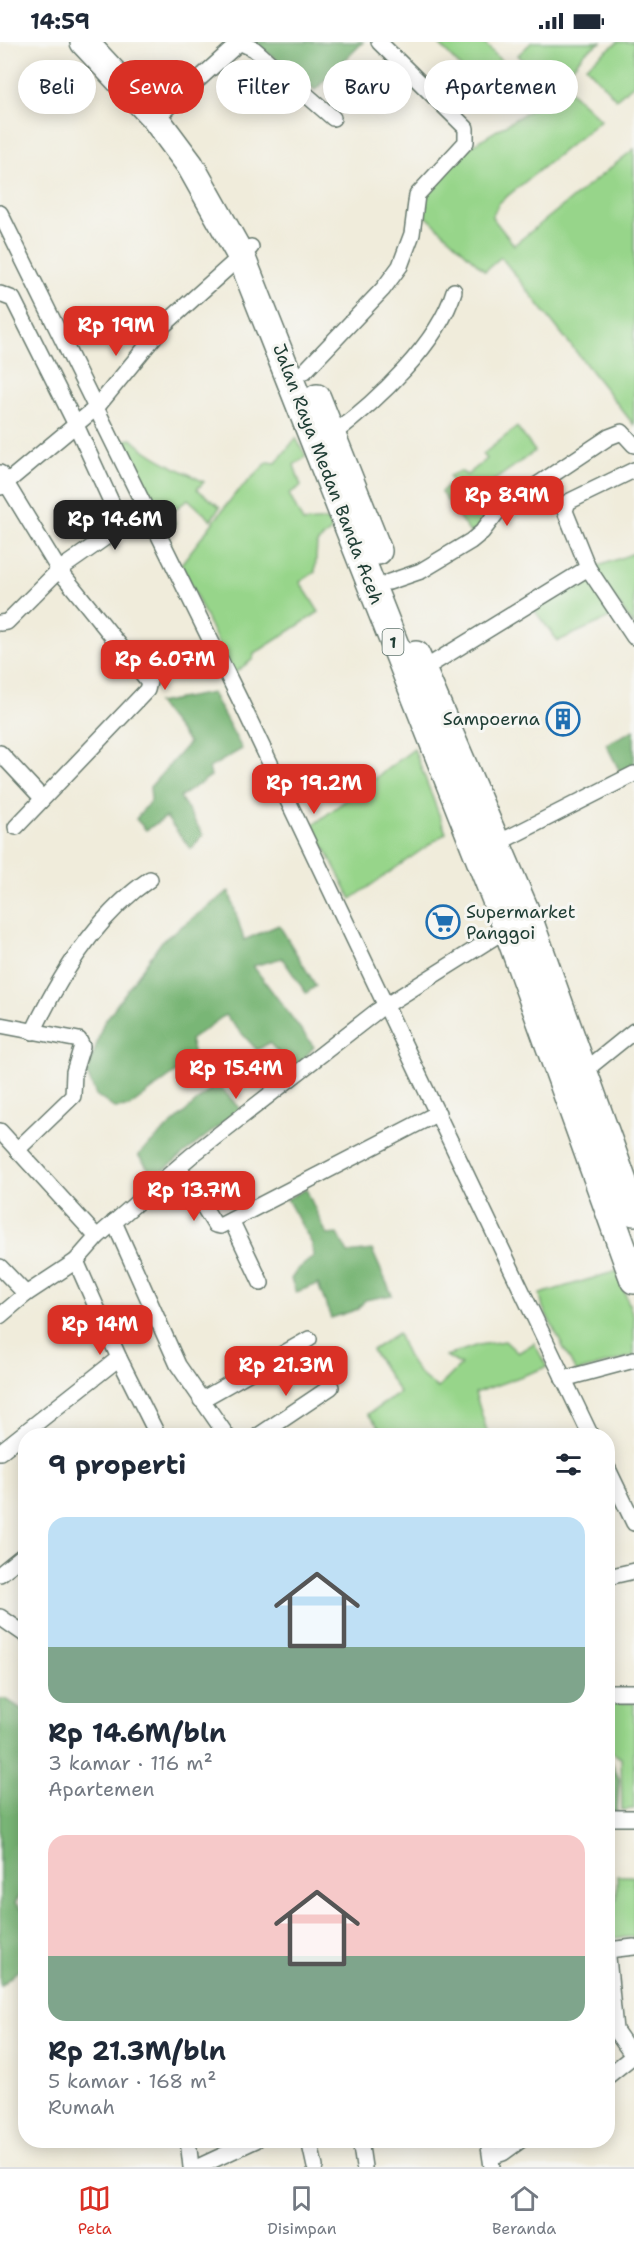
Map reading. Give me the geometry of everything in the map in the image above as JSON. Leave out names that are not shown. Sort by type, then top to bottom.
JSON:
[{"type":"highway","name":"Jalan Raya Medan Banda Aceh","points":[[102,47],[115,60]]},
{"type":"highway","name":"Jalan Raya Medan Banda Aceh","points":[[102,47],[190,165],[246,251],[333,434],[422,670],[498,843],[517,923],[634,1280]]},
{"type":"highway","name":"Jalan Raya Medan Banda Aceh","points":[[170,114],[206,162],[232,205],[246,251],[517,923],[582,1073],[634,1212]]},
{"type":"street","points":[[305,371],[383,289],[400,266],[412,234],[417,195],[466,142],[468,136],[466,128],[379,42]]},
{"type":"street","points":[[204,78],[245,45],[333,118]]},
{"type":"street","points":[[0,213],[97,407],[386,1004],[587,1428]]},
{"type":"street","points":[[16,827],[149,686],[146,675],[59,570],[2,481],[97,407],[164,325],[246,251]]},
{"type":"street","points":[[333,434],[361,413],[389,387],[442,319],[454,291]]},
{"type":"street","points":[[0,294],[13,299],[76,425],[120,521],[119,528],[59,570],[7,622],[0,623]]},
{"type":"street","points":[[389,582],[421,571],[471,541],[482,532],[498,511],[609,437],[622,432],[634,445]]},
{"type":"street","points":[[634,470],[568,502],[565,515],[588,567],[634,637]]},
{"type":"street","points":[[422,670],[588,567]]},
{"type":"street","points":[[0,753],[42,798]]},
{"type":"street","points":[[498,843],[634,774]]},
{"type":"street","points":[[33,1032],[50,995],[67,969],[122,900],[150,879]]},
{"type":"street","points":[[0,1316],[26,1294],[76,1260],[97,1237],[179,1167],[386,1004],[517,923]]},
{"type":"street","points":[[0,1025],[79,1040],[82,1046],[74,1072],[73,1096],[17,1150]]},
{"type":"street","points":[[582,1073],[634,1031]]},
{"type":"street","points":[[179,1167],[215,1225],[231,1222],[359,1152],[438,1113]]},
{"type":"street","points":[[0,1131],[97,1237]]},
{"type":"street","points":[[114,1222],[178,1365],[221,1428]]},
{"type":"street","points":[[231,1222],[261,1283]]},
{"type":"street","points":[[76,1260],[118,1358],[154,1428]]},
{"type":"street","points":[[0,1267],[26,1294]]},
{"type":"street","points":[[201,1400],[309,1340]]},
{"type":"street","points":[[30,1428],[118,1358]]},
{"type":"street","points":[[563,1378],[634,1360]]},
{"type":"street","points":[[270,1428],[331,1387]]},
{"type":"street","points":[[0,1452],[18,1438]]},
{"type":"street","points":[[615,1484],[634,1523]]},
{"type":"street","points":[[0,1574],[18,1559]]},
{"type":"street","points":[[615,1575],[634,1571]]},
{"type":"street","points":[[0,1617],[18,1629]]},
{"type":"street","points":[[615,1692],[634,1692]]},
{"type":"street","points":[[615,1818],[634,1818]]},
{"type":"street","points":[[615,1949],[634,1947]]},
{"type":"street","points":[[615,2030],[633,2057],[615,2071]]},
{"type":"street","points":[[189,2148],[191,2167]]},
{"type":"street","points":[[198,2167],[239,2148]]},
{"type":"street","points":[[311,2148],[315,2167]]},
{"type":"street","points":[[361,2148],[364,2167]]},
{"type":"street","points":[[492,2162],[510,2148]]},
{"type":"green space","points":[[254,42],[363,42],[345,60],[323,60],[323,82],[315,90],[311,87],[311,60],[277,60]]},
{"type":"green space","points":[[437,42],[483,42],[501,60],[454,60]]},
{"type":"green space","points":[[532,42],[601,42],[585,52],[578,60],[522,60],[518,55]]},
{"type":"green space","points":[[618,42],[634,42],[634,84],[616,99],[586,66]]},
{"type":"green space","points":[[578,98],[601,120],[499,203],[492,217],[514,245],[634,149],[634,425],[501,257],[485,271],[414,205],[449,159],[524,114],[578,114]]},
{"type":"green space","points":[[517,427],[535,451],[488,485],[498,506],[471,534],[441,492],[452,482],[449,476],[460,471],[467,475],[487,459],[483,454]]},
{"type":"green space","points":[[296,438],[306,456],[294,465],[301,486],[289,494],[303,522],[329,520],[332,530],[317,543],[315,572],[300,582],[319,612],[254,654],[253,659],[233,674],[181,564],[235,494],[268,462],[276,463]]},
{"type":"green space","points":[[132,439],[157,458],[204,482],[197,489],[220,507],[211,520],[188,499],[171,513],[175,523],[163,536],[117,441]]},
{"type":"green space","points":[[634,553],[634,626],[593,568]]},
{"type":"green space","points":[[586,573],[614,616],[558,641],[531,606]]},
{"type":"green space","points":[[212,693],[242,749],[209,768],[211,776],[180,797],[203,835],[191,849],[166,817],[146,830],[136,819],[151,800],[150,787],[189,743],[157,703]]},
{"type":"green space","points":[[634,730],[634,769],[622,776],[606,744]]},
{"type":"green space","points":[[414,749],[446,833],[351,899],[313,825]]},
{"type":"green space","points":[[229,891],[244,940],[279,925],[316,986],[306,993],[282,958],[253,966],[314,1047],[295,1069],[269,1043],[257,1050],[225,1015],[190,1040],[195,1058],[129,1107],[114,1108],[96,1095],[87,1074],[103,1024],[162,941]]},
{"type":"green space","points":[[217,1083],[240,1109],[155,1177],[138,1155]]},
{"type":"green space","points":[[306,1189],[327,1235],[338,1234],[348,1253],[372,1250],[392,1295],[365,1300],[358,1309],[331,1318],[318,1284],[296,1292],[291,1279],[297,1270],[313,1257],[312,1244],[287,1199]]},
{"type":"green space","points":[[617,1271],[634,1318],[634,1356],[576,1372],[543,1308],[540,1294]]},
{"type":"green space","points":[[398,1333],[412,1365],[438,1388],[461,1365],[446,1356],[478,1345],[505,1341],[518,1353],[534,1343],[547,1367],[475,1393],[486,1428],[379,1428],[368,1414],[400,1393],[372,1350]]},
{"type":"green space","points":[[0,1699],[6,1699],[18,1707],[18,1898],[15,1903],[18,1906],[18,1971],[0,1986]]},
{"type":"green space","points":[[615,1703],[634,1703],[634,1809],[622,1810],[621,1758],[615,1754]]},
{"type":"green space","points":[[615,1770],[619,1779],[617,1812],[615,1812]]},
{"type":"green space","points":[[617,1876],[634,1876],[634,1937],[615,1938],[615,1899],[617,1899]]},
{"type":"place","name":"Sampoerna","points":[[563,719]]},
{"type":"place","name":"Supermarket Panggoi","points":[[443,922]]}]
